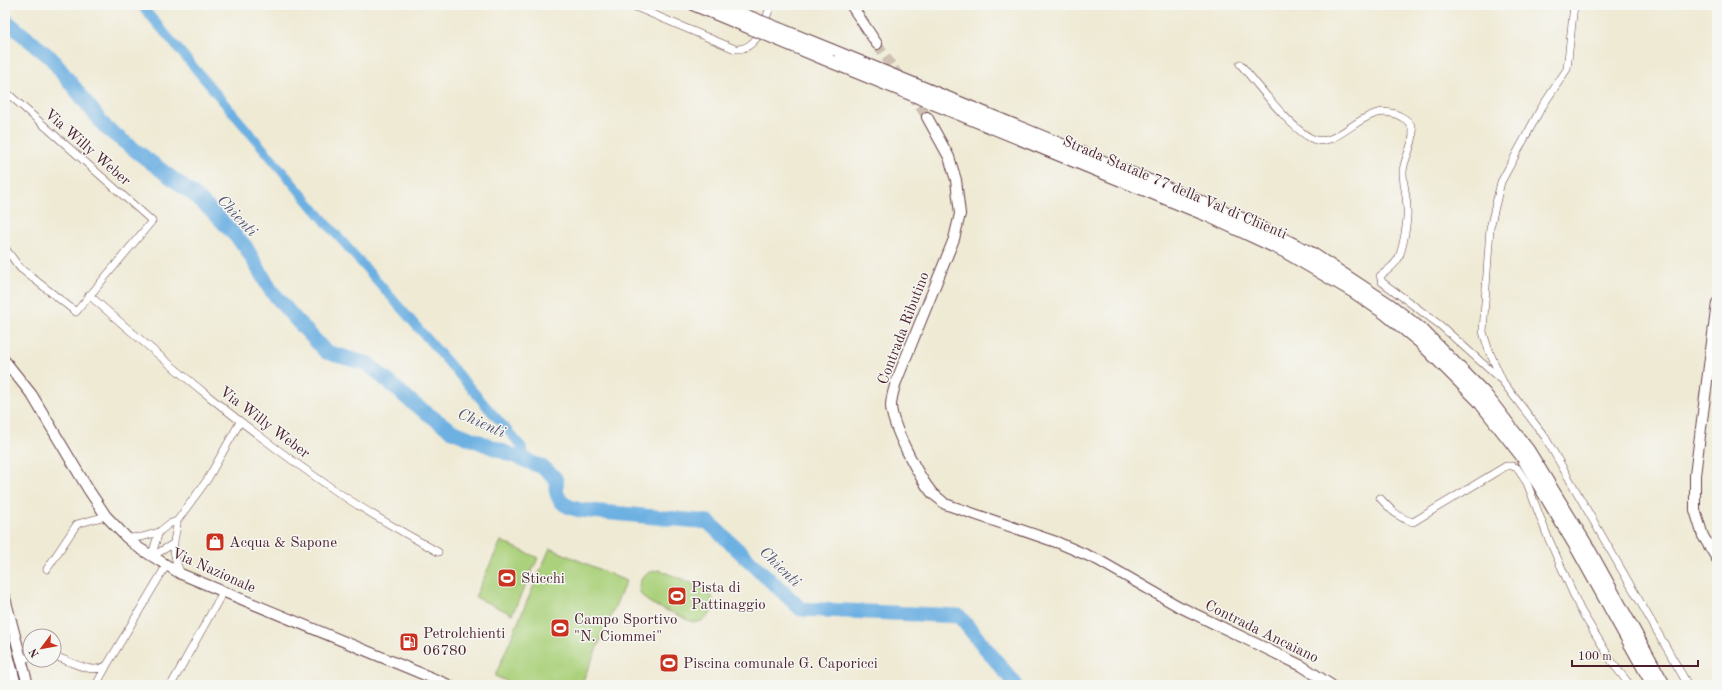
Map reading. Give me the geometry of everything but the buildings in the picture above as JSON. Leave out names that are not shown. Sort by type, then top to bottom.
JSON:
[{"type":"highway","name":"Strada Statale 77 della Val di Chienti","points":[[695,5],[737,17],[1247,221],[1311,253],[1390,305],[1429,336],[1484,394],[1517,435],[1587,546],[1664,685]]},
{"type":"highway","name":"Strada Statale 77 della Val di Chienti","points":[[721,5],[737,17]]},
{"type":"highway","name":"Strada Statale 77 della Val di Chienti","points":[[832,56],[1209,216],[1284,251],[1354,292],[1386,314],[1419,340],[1478,400],[1521,455],[1579,552],[1653,685]]},
{"type":"street","points":[[631,5],[735,49],[740,49],[750,45],[758,37],[771,5]]},
{"type":"street","points":[[851,5],[877,44]]},
{"type":"street","points":[[1503,382],[1489,351],[1483,332],[1490,228],[1501,182],[1540,110],[1567,69],[1574,5]]},
{"type":"street","points":[[1240,64],[1293,125],[1306,136],[1316,140],[1326,140],[1372,114],[1380,112],[1398,116],[1406,120],[1411,125],[1414,132],[1410,148],[1404,162],[1403,173],[1408,210],[1403,242],[1398,258],[1388,271],[1380,276],[1382,282],[1440,324],[1503,382],[1545,437],[1688,685]]},
{"type":"street","name":"Via Willy Weber","points":[[5,91],[152,221],[76,312],[20,268],[5,248]]},
{"type":"street","name":"Contrada Ributino","points":[[927,118],[949,157],[956,180],[960,214],[954,239],[896,382],[891,405],[893,419],[898,432],[920,475],[933,493],[945,504],[1059,543],[1098,560],[1178,606]]},
{"type":"street","name":"Via Willy Weber","points":[[89,295],[154,352],[240,422],[340,494],[438,552]]},
{"type":"street","points":[[1717,302],[1695,476],[1695,510],[1703,536],[1717,559]]},
{"type":"street","name":"Via Nazionale","points":[[5,361],[32,395],[88,489],[106,516],[127,538],[151,557],[181,574],[449,685]]},
{"type":"street","points":[[181,574],[175,561],[173,544],[178,530],[178,521],[207,480],[240,422]]},
{"type":"street","points":[[1380,498],[1402,519],[1413,522],[1506,466],[1517,468],[1534,497],[1547,535],[1580,609],[1614,665],[1630,685]]},
{"type":"street","points":[[47,570],[77,524],[106,516]]},
{"type":"street","points":[[127,538],[142,537],[159,532],[169,524],[178,521]]},
{"type":"street","points":[[151,557],[159,532]]},
{"type":"street","points":[[151,557],[173,544]]},
{"type":"street","points":[[96,685],[166,566]]},
{"type":"street","points":[[171,685],[224,592]]},
{"type":"street","points":[[5,598],[22,647]]},
{"type":"street","name":"Contrada Ancaiano","points":[[1178,606],[1302,666],[1331,685]]},
{"type":"street","points":[[5,643],[16,685]]},
{"type":"street","points":[[62,659],[94,670],[102,669],[107,665]]},
{"type":"street","points":[[27,668],[28,685]]},
{"type":"green space","name":"Sticchi","points":[[501,541],[538,558],[512,614],[475,597]]},
{"type":"green space","name":"Campo Sportivo \"N. Ciommei\"","points":[[550,548],[626,581],[581,685],[516,685],[495,676]]},
{"type":"green space","name":"Pista di Pattinaggio","points":[[659,570],[707,591],[713,599],[713,604],[707,617],[698,622],[691,621],[658,607],[645,599],[639,587],[641,580],[649,573]]},
{"type":"waterway","points":[[141,5],[329,226],[522,447],[523,454],[542,467]]},
{"type":"waterway","name":"Chienti","points":[[5,20],[51,58],[106,128],[194,195],[217,216],[245,246],[270,289],[326,352],[368,364],[414,404],[452,431],[542,467],[555,478],[559,498],[564,504],[571,508],[708,522],[801,609],[959,616],[1016,685]]},
{"type":"tunnel","points":[[877,44],[927,117]]},
{"type":"place","name":"Acqua & Sapone","points":[[215,542]]},
{"type":"place","name":"Sticchi","points":[[507,578]]},
{"type":"place","name":"Pista di Pattinaggio","points":[[677,596]]},
{"type":"place","name":"Campo Sportivo \"N. Ciommei\"","points":[[560,628]]},
{"type":"place","name":"Petrolchienti 06780","points":[[409,642]]},
{"type":"place","name":"Piscina comunale G. Caporicci","points":[[669,663]]}]
